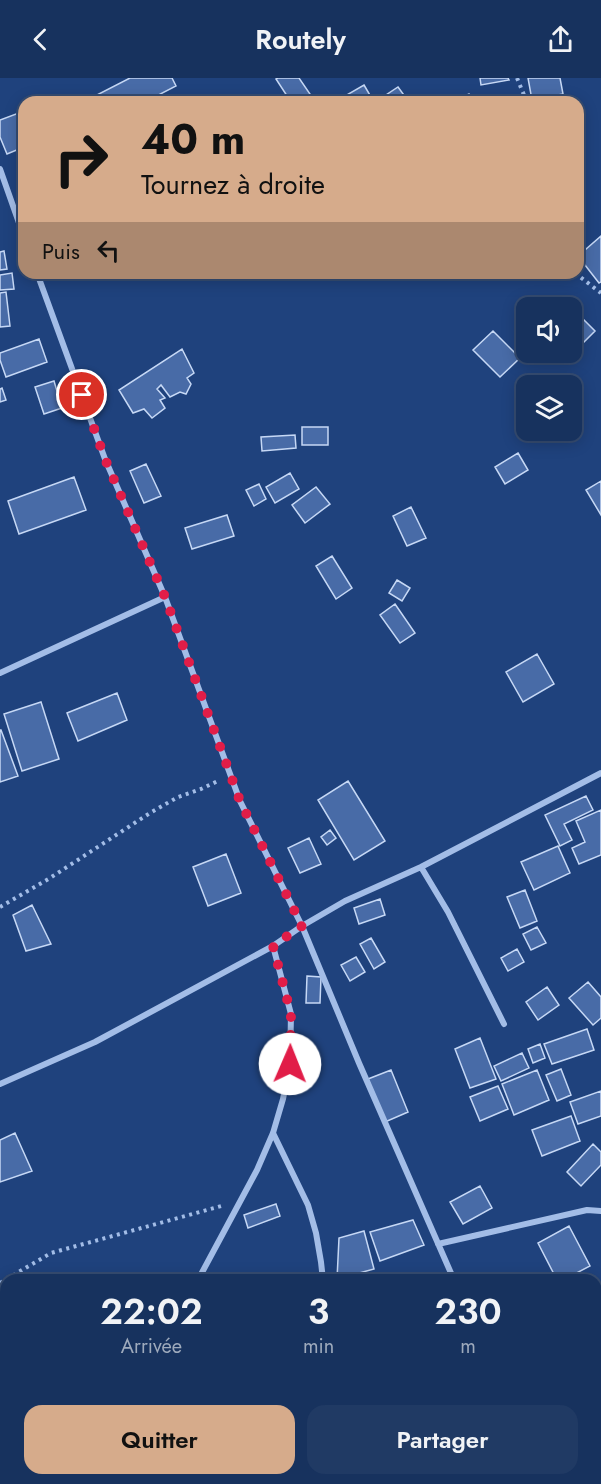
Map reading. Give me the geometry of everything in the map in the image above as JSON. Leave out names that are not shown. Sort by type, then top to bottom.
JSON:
[{"type":"street","points":[[0,169],[18,220]]},
{"type":"street","points":[[39,279],[105,459],[165,597],[240,801],[302,926],[358,1063],[451,1274]]},
{"type":"street","points":[[0,673],[165,597]]},
{"type":"street","points":[[0,1084],[94,1042],[273,946],[345,901],[421,867],[601,773]]},
{"type":"street","points":[[421,867],[448,912],[504,1024]]},
{"type":"street","points":[[201,1274],[257,1170],[273,1133],[283,1099],[290,1064],[291,1014],[273,946]]},
{"type":"street","points":[[273,1133],[308,1205],[316,1233],[322,1274]]},
{"type":"street","points":[[438,1244],[587,1210],[601,1211]]},
{"type":"path","points":[[517,78],[525,96]]},
{"type":"path","points":[[583,279],[601,293]]},
{"type":"path","points":[[0,907],[50,878],[150,813],[178,797],[201,789],[230,774]]},
{"type":"path","points":[[15,1274],[51,1253],[240,1201]]},
{"type":"building","points":[[130,78],[172,78],[176,86],[157,96],[95,96]]},
{"type":"building","points":[[299,78],[310,94],[287,96],[276,79]]},
{"type":"building","points":[[480,78],[508,78],[509,80],[481,85]]},
{"type":"building","points":[[528,78],[560,78],[563,94],[531,96]]},
{"type":"building","points":[[364,85],[370,96],[345,96]]},
{"type":"building","points":[[398,87],[405,96],[387,96]]},
{"type":"building","points":[[18,113],[18,149],[7,154],[0,137],[0,120]]},
{"type":"building","points":[[601,236],[601,282],[599,283],[584,264],[584,251]]},
{"type":"building","points":[[4,251],[7,269],[0,270],[0,252]]},
{"type":"building","points":[[12,273],[14,289],[0,290],[0,275]]},
{"type":"building","points":[[6,292],[10,326],[0,327],[0,293]]},
{"type":"building","points":[[582,318],[595,331],[582,344]]},
{"type":"building","points":[[493,331],[516,354],[516,362],[500,377],[473,350]]},
{"type":"building","points":[[39,339],[47,362],[6,377],[0,353]]},
{"type":"building","points":[[182,349],[194,373],[187,378],[191,384],[186,394],[180,392],[170,397],[161,385],[157,389],[165,398],[160,400],[165,408],[152,418],[144,409],[133,413],[119,390]]},
{"type":"building","points":[[54,381],[62,408],[44,414],[35,387]]},
{"type":"building","points":[[2,388],[6,400],[0,402],[0,389]]},
{"type":"building","points":[[302,427],[328,427],[328,445],[302,445]]},
{"type":"building","points":[[295,435],[296,448],[262,451],[261,437]]},
{"type":"building","points":[[518,453],[528,470],[505,484],[495,467]]},
{"type":"building","points":[[146,464],[161,496],[144,503],[130,471]]},
{"type":"building","points":[[290,473],[299,489],[275,503],[266,487]]},
{"type":"building","points":[[74,477],[86,510],[19,534],[8,501]]},
{"type":"building","points":[[601,481],[601,515],[586,490]]},
{"type":"building","points":[[259,484],[266,499],[254,506],[246,490]]},
{"type":"building","points":[[316,487],[330,504],[305,523],[292,505]]},
{"type":"building","points":[[411,507],[426,538],[407,546],[393,516]]},
{"type":"building","points":[[227,515],[234,536],[192,549],[185,528]]},
{"type":"building","points":[[332,556],[352,588],[336,599],[316,566]]},
{"type":"building","points":[[397,580],[410,588],[402,601],[389,593]]},
{"type":"building","points":[[395,604],[415,633],[400,643],[380,615]]},
{"type":"building","points":[[537,654],[554,684],[523,702],[506,672]]},
{"type":"building","points":[[117,693],[127,720],[78,741],[67,713]]},
{"type":"building","points":[[41,702],[59,759],[22,771],[4,714]]},
{"type":"building","points":[[0,730],[18,776],[0,782]]},
{"type":"building","points":[[348,781],[385,841],[354,860],[318,800]]},
{"type":"building","points":[[586,796],[593,810],[564,824],[572,840],[560,846],[545,815]]},
{"type":"building","points":[[601,810],[601,855],[579,864],[572,848],[585,842],[576,821]]},
{"type":"building","points":[[330,830],[336,838],[327,845],[321,837]]},
{"type":"building","points":[[309,838],[321,864],[300,873],[288,848]]},
{"type":"building","points":[[558,846],[570,873],[534,890],[521,862]]},
{"type":"building","points":[[226,854],[241,893],[208,906],[193,867]]},
{"type":"building","points":[[525,890],[537,921],[520,928],[507,897]]},
{"type":"building","points":[[380,899],[385,915],[359,924],[354,908]]},
{"type":"building","points":[[32,905],[51,944],[26,951],[13,915]]},
{"type":"building","points":[[537,927],[546,943],[531,950],[523,934]]},
{"type":"building","points":[[371,938],[385,962],[374,969],[360,944]]},
{"type":"building","points":[[517,949],[524,962],[508,971],[501,958]]},
{"type":"building","points":[[356,957],[365,972],[350,981],[341,965]]},
{"type":"building","points":[[307,976],[321,977],[320,1003],[306,1003]]},
{"type":"building","points":[[588,982],[601,997],[601,1018],[593,1025],[569,998]]},
{"type":"building","points":[[547,987],[559,1005],[538,1020],[526,1002]]},
{"type":"building","points":[[587,1029],[594,1050],[552,1064],[544,1044]]},
{"type":"building","points":[[480,1038],[496,1079],[470,1088],[455,1049]]},
{"type":"building","points":[[540,1044],[545,1058],[533,1063],[528,1049]]},
{"type":"building","points":[[522,1053],[529,1068],[501,1081],[494,1066]]},
{"type":"building","points":[[561,1069],[571,1095],[557,1101],[546,1075]]},
{"type":"building","points":[[391,1070],[408,1112],[385,1122],[368,1079]]},
{"type":"building","points":[[537,1070],[549,1100],[514,1115],[502,1084]]},
{"type":"building","points":[[498,1086],[508,1109],[480,1121],[470,1097]]},
{"type":"building","points":[[601,1091],[601,1116],[578,1124],[570,1102]]},
{"type":"building","points":[[571,1116],[580,1141],[542,1156],[532,1130]]},
{"type":"building","points":[[15,1133],[32,1171],[0,1182],[0,1140]]},
{"type":"building","points":[[593,1144],[601,1152],[601,1165],[581,1186],[567,1172]]},
{"type":"building","points":[[480,1186],[492,1208],[463,1224],[450,1202]]},
{"type":"building","points":[[276,1204],[280,1216],[248,1228],[244,1215]]},
{"type":"building","points":[[413,1220],[424,1245],[380,1261],[370,1232]]},
{"type":"building","points":[[569,1226],[590,1266],[575,1274],[554,1274],[538,1243]]},
{"type":"building","points":[[364,1231],[374,1269],[356,1274],[337,1274],[339,1238]]},
{"type":"route","points":[[82,395],[105,459],[165,597],[240,801],[302,926],[273,946],[291,1014],[290,1064]]}]
